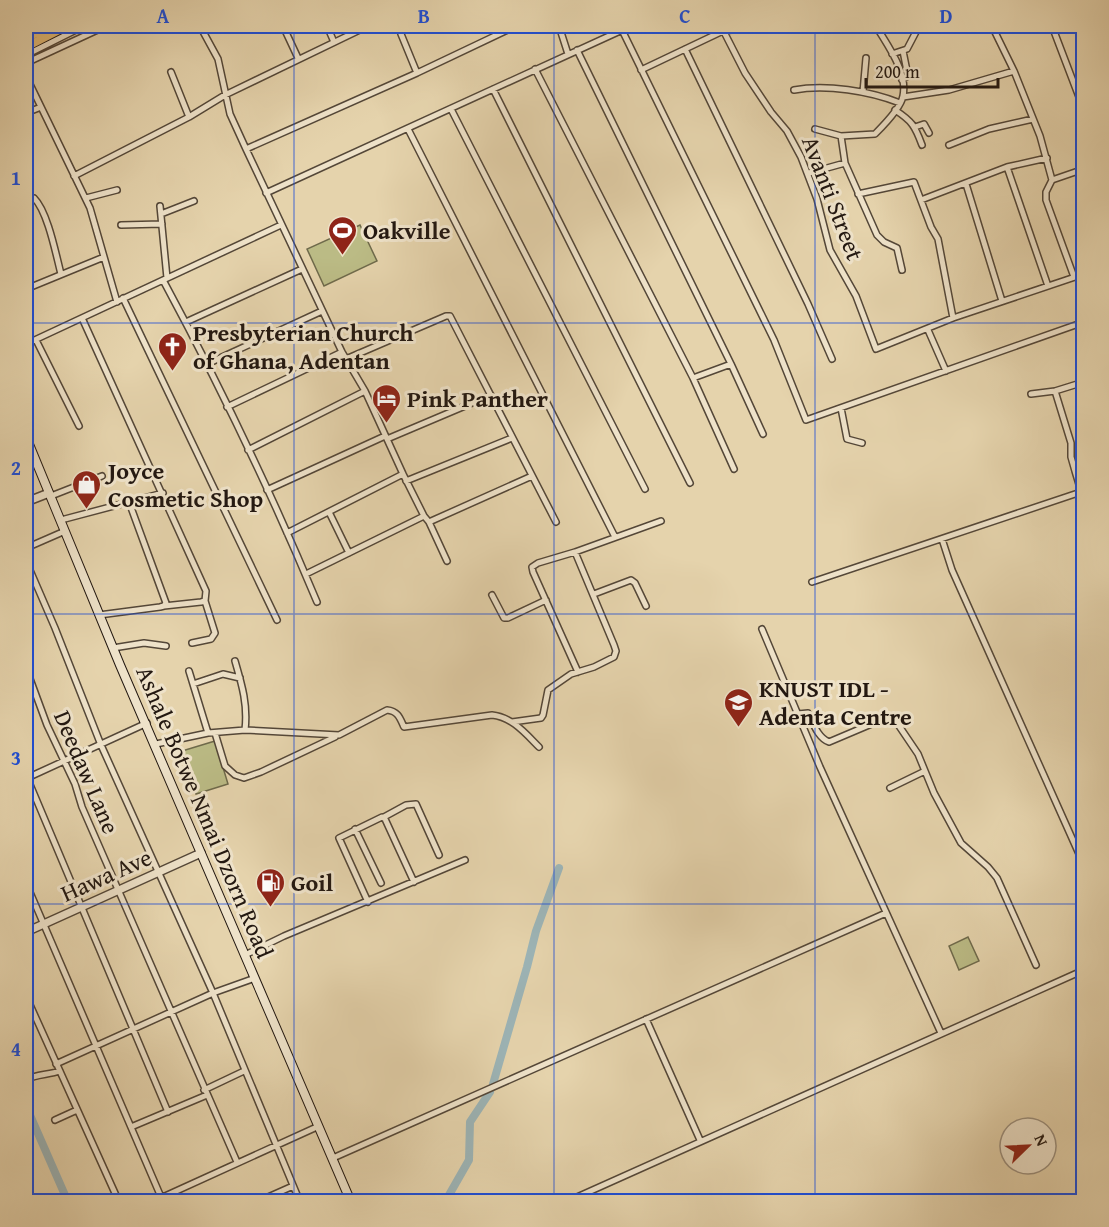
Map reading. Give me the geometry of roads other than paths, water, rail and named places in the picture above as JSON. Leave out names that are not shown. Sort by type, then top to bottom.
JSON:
[{"type":"highway","points":[[26,38],[50,26]]},
{"type":"highway","points":[[26,47],[67,26]]},
{"type":"main road","name":"Ashale Botwe Nmai Dzorn Road","points":[[26,437],[29,454],[61,520],[113,648],[351,1202]]},
{"type":"street","points":[[26,29],[33,26]]},
{"type":"street","points":[[26,55],[84,26]]},
{"type":"street","points":[[26,63],[106,26]]},
{"type":"street","points":[[200,26],[218,59],[230,114],[266,193],[342,352],[365,391],[406,481],[447,561]]},
{"type":"street","points":[[283,26],[298,58]]},
{"type":"street","points":[[327,26],[333,42]]},
{"type":"street","points":[[74,176],[189,117],[225,95],[368,26]]},
{"type":"street","points":[[246,149],[417,74],[516,26]]},
{"type":"street","points":[[559,26],[568,54]]},
{"type":"street","points":[[266,193],[631,26]]},
{"type":"street","points":[[641,70],[722,28],[767,26]]},
{"type":"street","points":[[814,129],[841,136],[875,134],[902,100],[902,80],[892,54],[876,26]]},
{"type":"street","points":[[1004,26],[994,27],[1014,71],[1047,158],[1052,180],[1046,192],[1046,200],[1083,289]]},
{"type":"street","points":[[1052,26],[1083,110]]},
{"type":"street","name":"Avanti Street","points":[[722,28],[745,73],[771,112],[787,131],[809,173],[830,250],[860,304],[876,349],[953,318],[1079,275]]},
{"type":"street","points":[[892,54],[903,51],[918,28],[946,30]]},
{"type":"street","points":[[622,30],[774,340],[805,419],[808,420],[1083,322]]},
{"type":"street","points":[[401,34],[417,74]]},
{"type":"street","points":[[685,49],[808,304],[832,359]]},
{"type":"street","points":[[577,50],[732,364],[763,434]]},
{"type":"street","points":[[902,80],[908,76],[903,51]]},
{"type":"street","points":[[863,92],[866,58]]},
{"type":"street","points":[[535,69],[693,378],[734,469]]},
{"type":"street","points":[[794,90],[808,88],[863,92],[902,100],[949,90],[1014,71]]},
{"type":"street","points":[[171,72],[189,117]]},
{"type":"street","points":[[26,76],[86,198],[120,300],[277,620]]},
{"type":"street","points":[[493,89],[690,483]]},
{"type":"street","points":[[26,113],[41,107]]},
{"type":"street","points":[[451,109],[645,489]]},
{"type":"street","points":[[895,110],[909,118],[922,145]]},
{"type":"street","points":[[949,145],[989,129],[1033,119]]},
{"type":"street","points":[[915,127],[924,124],[929,133]]},
{"type":"street","points":[[408,129],[615,537]]},
{"type":"street","points":[[841,136],[845,163],[858,194],[877,235],[884,242],[897,248],[902,270]]},
{"type":"street","points":[[921,200],[1008,167],[1047,158]]},
{"type":"street","points":[[809,173],[845,163]]},
{"type":"street","points":[[1008,167],[1048,286]]},
{"type":"street","points":[[1052,180],[1083,169]]},
{"type":"street","points":[[858,194],[914,182],[938,239],[953,318]]},
{"type":"street","points":[[966,184],[1002,301]]},
{"type":"street","points":[[86,198],[117,190]]},
{"type":"street","points":[[26,201],[34,198],[38,204],[50,233],[61,274]]},
{"type":"street","points":[[161,214],[194,201]]},
{"type":"street","points":[[160,206],[165,279],[267,490],[318,602]]},
{"type":"street","points":[[121,225],[162,224]]},
{"type":"street","points":[[26,344],[281,225]]},
{"type":"street","points":[[26,289],[104,257]]},
{"type":"street","points":[[186,322],[302,268]]},
{"type":"street","points":[[207,364],[322,310]]},
{"type":"street","points":[[346,359],[450,316],[556,522]]},
{"type":"street","points":[[82,318],[207,591],[205,601],[215,633],[211,639],[192,642]]},
{"type":"street","points":[[927,330],[946,370]]},
{"type":"street","points":[[36,340],[79,426]]},
{"type":"street","points":[[227,407],[342,352]]},
{"type":"street","points":[[693,378],[732,364]]},
{"type":"street","points":[[1031,394],[1055,391],[1083,382]]},
{"type":"street","points":[[248,450],[365,391]]},
{"type":"street","points":[[812,582],[1082,491],[1071,457],[1071,443],[1055,391]]},
{"type":"street","points":[[267,490],[386,437],[491,395]]},
{"type":"street","points":[[841,408],[847,440],[862,443]]},
{"type":"street","points":[[406,481],[512,438]]},
{"type":"street","points":[[1075,471],[1083,460]]},
{"type":"street","points":[[287,533],[403,474]]},
{"type":"street","points":[[26,502],[102,476]]},
{"type":"street","points":[[429,522],[532,476]]},
{"type":"street","points":[[61,520],[163,493]]},
{"type":"street","points":[[129,502],[141,539],[166,599],[164,606]]},
{"type":"street","points":[[329,512],[349,553]]},
{"type":"street","points":[[306,574],[424,516]]},
{"type":"street","points":[[578,672],[532,567],[661,521]]},
{"type":"street","points":[[26,548],[65,531]]},
{"type":"street","points":[[942,539],[952,570],[1083,865]]},
{"type":"street","points":[[512,722],[541,718],[548,690],[571,674],[614,657],[616,651],[575,552]]},
{"type":"street","points":[[26,561],[101,745],[213,993],[300,1202]]},
{"type":"street","points":[[594,594],[631,580],[635,583],[646,606]]},
{"type":"street","points":[[492,595],[504,618],[546,600]]},
{"type":"street","points":[[99,615],[205,601]]},
{"type":"street","points":[[762,629],[941,1033]]},
{"type":"street","points":[[113,648],[144,644],[166,645]]},
{"type":"street","points":[[235,662],[247,711],[245,730]]},
{"type":"street","name":"Deedaw Lane","points":[[26,668],[47,725],[75,784],[81,807],[237,1162]]},
{"type":"street","points":[[189,672],[208,733]]},
{"type":"street","points":[[193,684],[223,674],[240,678]]},
{"type":"street","points":[[26,688],[33,685]]},
{"type":"street","points":[[215,733],[225,766],[235,775],[244,778],[339,735],[387,710],[393,710],[398,714],[404,728],[492,715],[502,716],[512,722],[539,747]]},
{"type":"street","points":[[798,714],[808,713],[821,736],[829,742],[888,717],[895,720],[918,754],[934,793],[961,843],[997,878],[1036,965]]},
{"type":"street","points":[[147,723],[26,777],[28,787],[82,907],[168,1112]]},
{"type":"street","points":[[156,744],[208,733],[245,730],[339,735]]},
{"type":"street","points":[[891,788],[925,771]]},
{"type":"street","points":[[368,902],[339,837],[406,805],[416,804],[440,855]]},
{"type":"street","points":[[384,817],[414,882]]},
{"type":"street","points":[[355,829],[381,883]]},
{"type":"street","name":"Hawa Ave","points":[[26,932],[201,853]]},
{"type":"street","points":[[245,955],[284,936],[465,860]]},
{"type":"street","points":[[26,883],[161,1197]]},
{"type":"street","points":[[333,1158],[886,913]]},
{"type":"street","points":[[566,1202],[582,1198],[700,1140],[1083,970]]},
{"type":"street","points":[[56,1064],[213,993],[255,978]]},
{"type":"street","points":[[26,999],[119,1202]]},
{"type":"street","points":[[646,1019],[700,1140]]},
{"type":"street","points":[[26,1080],[60,1071]]},
{"type":"street","points":[[131,1127],[168,1112],[244,1071]]},
{"type":"street","points":[[55,1120],[77,1110]]},
{"type":"street","points":[[152,1202],[319,1126]]},
{"type":"street","points":[[261,1201],[293,1186]]},
{"type":"waterway","points":[[493,1084],[536,931],[559,868]]},
{"type":"waterway","points":[[445,1202],[469,1160],[470,1122],[490,1092]]},
{"type":"waterway","points":[[26,1106],[68,1202]]},
{"type":"place","name":"Oakville","points":[[342,256]]},
{"type":"place","name":"Presbyterian Church of Ghana, Adentan","points":[[172,372]]},
{"type":"place","name":"Pink Panther","points":[[386,424]]},
{"type":"place","name":"Joyce Cosmetic Shop","points":[[87,510]]},
{"type":"place","name":"KNUST IDL - Adenta Centre","points":[[738,728]]},
{"type":"place","name":"Goil","points":[[270,908]]}]
